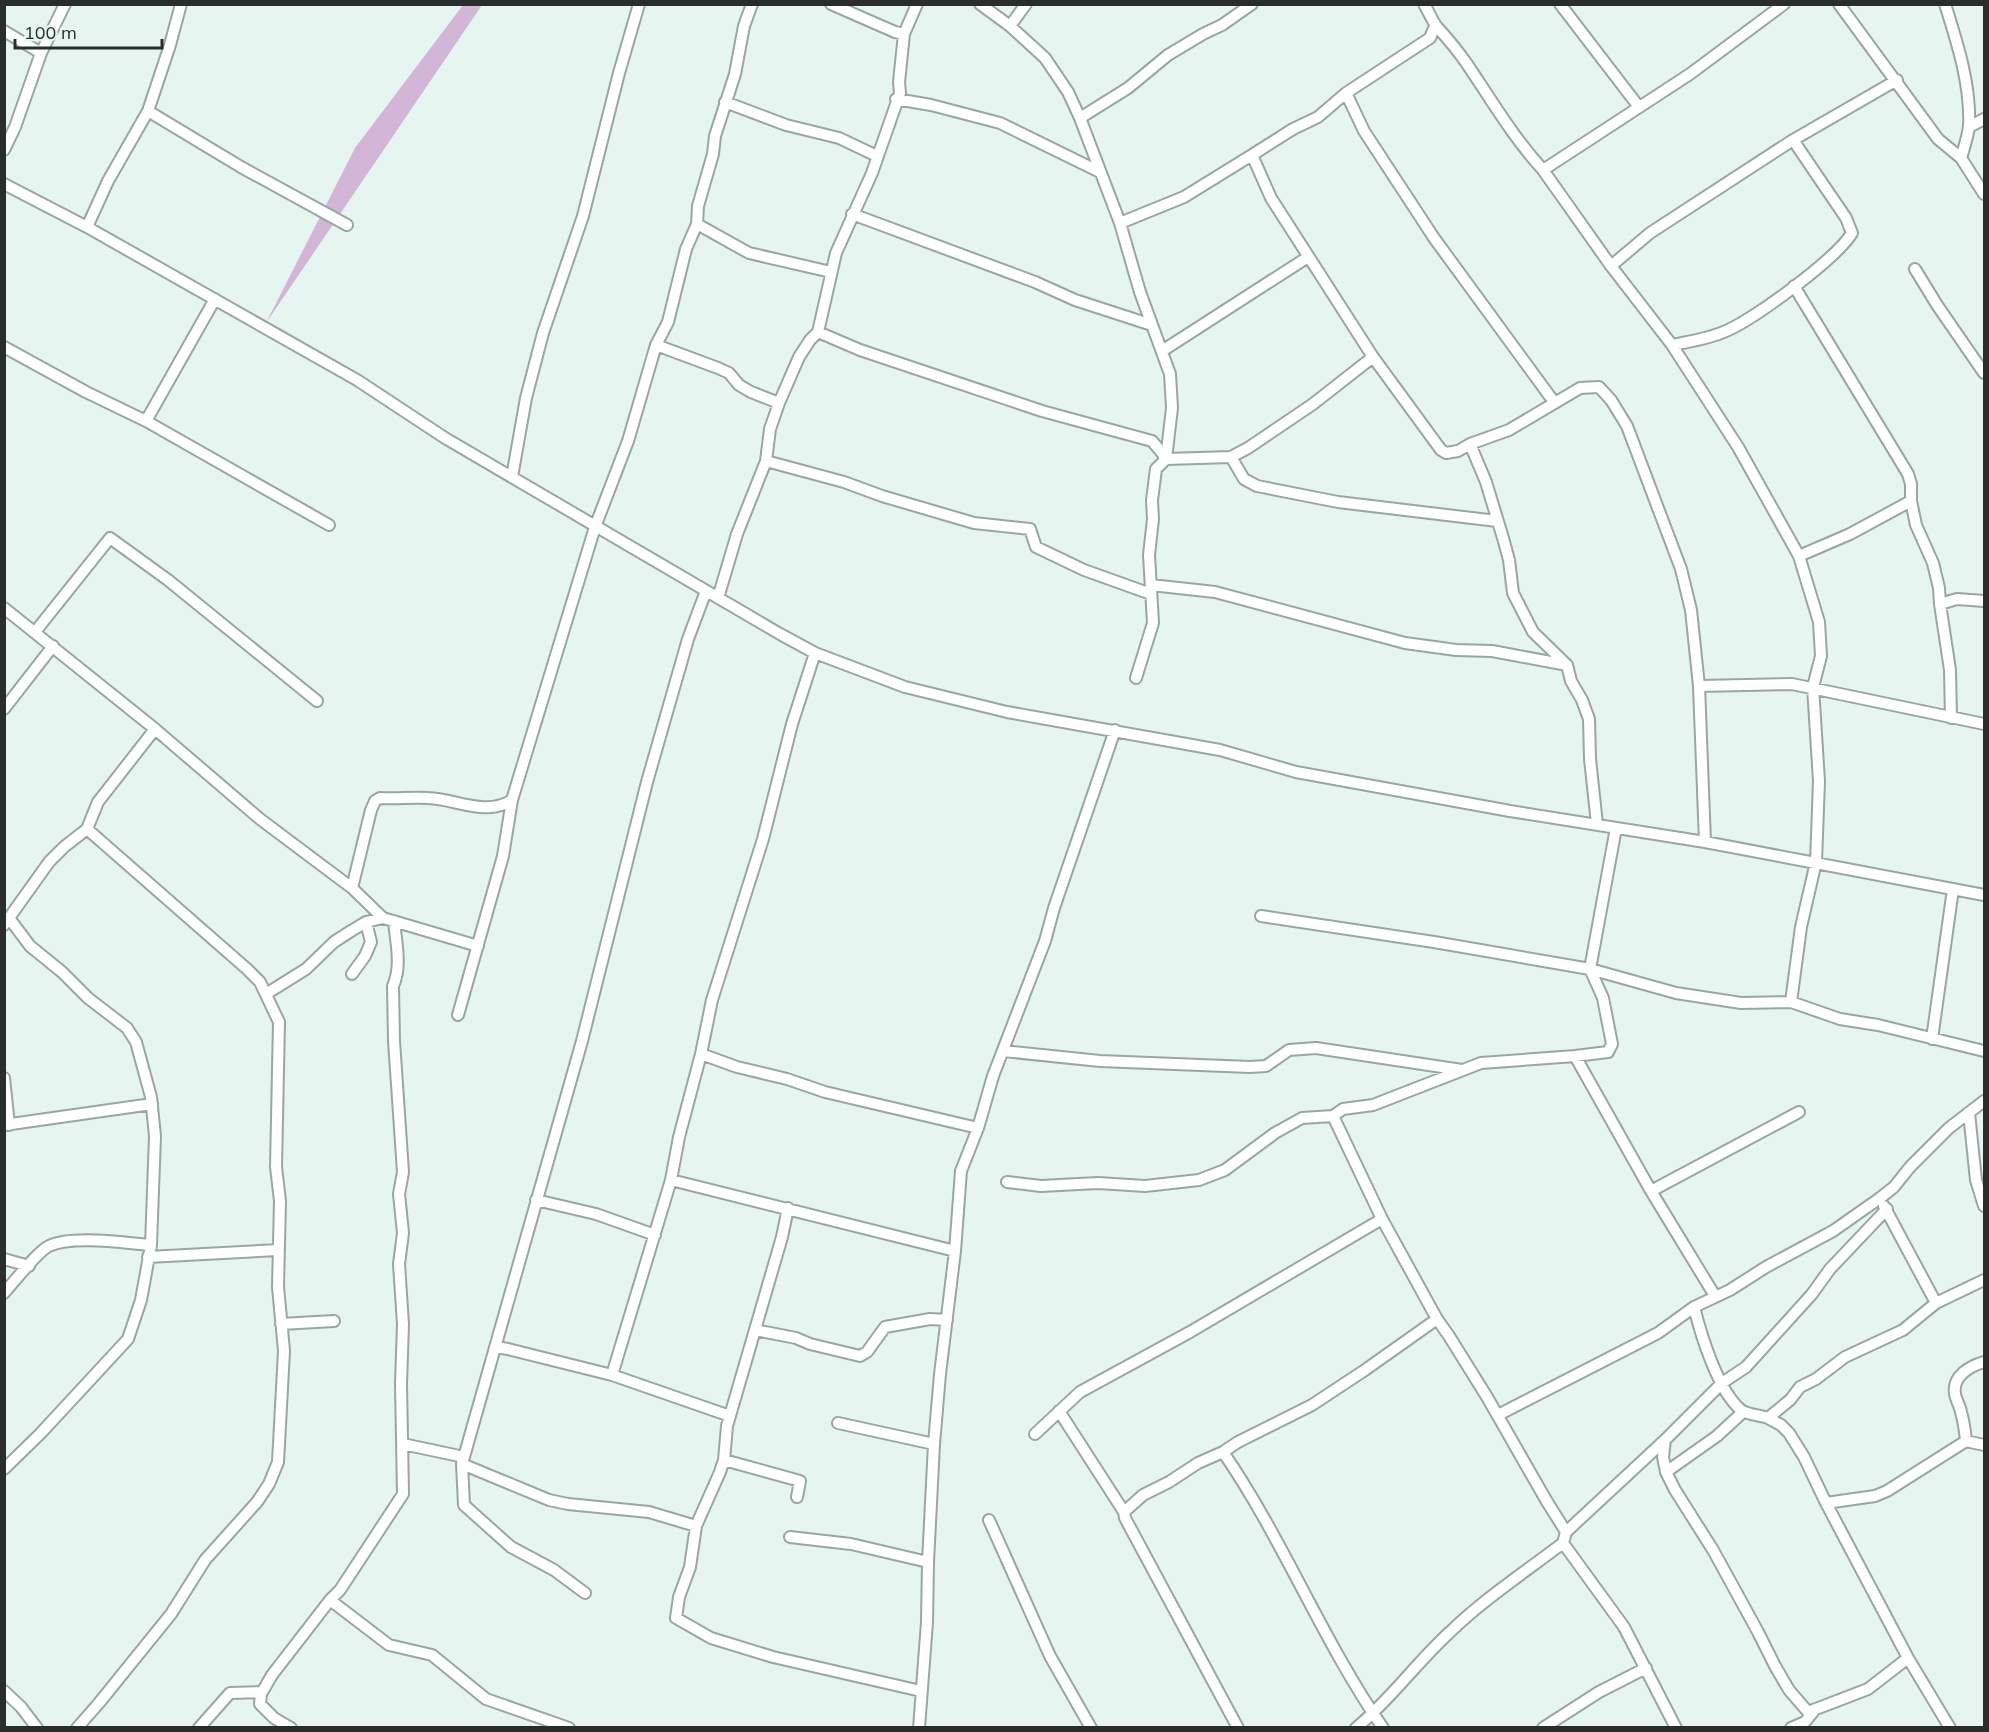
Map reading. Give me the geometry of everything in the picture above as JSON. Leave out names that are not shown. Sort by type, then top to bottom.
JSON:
[{"type":"street","points":[[4,150],[15,127],[41,53],[65,4]]},
{"type":"street","points":[[87,227],[108,181],[147,111],[170,45],[181,4]]},
{"type":"street","points":[[512,477],[526,398],[543,333],[584,216],[619,73],[639,4]]},
{"type":"street","points":[[458,1015],[503,856],[512,800],[595,527],[618,470],[656,345],[668,322],[683,260],[697,224],[698,206],[713,154],[715,136],[735,74],[744,26],[752,4]]},
{"type":"street","points":[[831,4],[887,29],[904,34]]},
{"type":"street","points":[[718,598],[737,534],[766,461],[770,429],[779,403],[799,357],[818,332],[836,253],[884,142],[900,93],[899,74],[904,34],[917,4]]},
{"type":"street","points":[[980,4],[1010,26],[1044,58],[1060,79],[1080,118],[1120,223],[1140,292],[1170,374],[1172,395],[1166,459],[1156,469]]},
{"type":"street","points":[[1010,26],[1026,4]]},
{"type":"street","points":[[1080,118],[1128,88],[1168,55],[1222,25],[1252,4]]},
{"type":"street","points":[[1424,4],[1435,26],[1467,64],[1525,151],[1543,170],[1611,266],[1672,345],[1738,447],[1799,556],[1819,622],[1821,656],[1813,687],[1819,781],[1816,862],[1796,960],[1791,1002]]},
{"type":"street","points":[[1543,170],[1690,74],[1784,4]]},
{"type":"street","points":[[1839,4],[1897,80],[1938,139],[1961,158],[1984,194]]},
{"type":"street","points":[[1945,4],[1964,74],[1969,127],[1961,158]]},
{"type":"street","points":[[1561,5],[1640,107]]},
{"type":"street","points":[[1120,223],[1184,196],[1293,129],[1318,117],[1346,93],[1430,38],[1435,26]]},
{"type":"street","points":[[4,31],[41,53]]},
{"type":"street","points":[[1611,266],[1650,233],[1794,140],[1897,80]]},
{"type":"street","points":[[1346,93],[1364,131],[1434,238],[1554,402]]},
{"type":"street","points":[[897,99],[931,105],[1000,123],[1100,171]]},
{"type":"street","points":[[725,102],[786,124],[839,138],[877,156]]},
{"type":"street","points":[[147,111],[241,167],[347,225]]},
{"type":"street","points":[[1969,127],[1984,119]]},
{"type":"street","points":[[1672,345],[1722,333],[1743,322],[1794,286],[1846,243],[1852,233],[1846,218],[1794,140]]},
{"type":"street","points":[[1252,155],[1272,198],[1308,256],[1373,357],[1441,450],[1446,453],[1458,451],[1470,444],[1509,430],[1580,388],[1599,387],[1611,400],[1627,426],[1681,568],[1691,610],[1699,686],[1705,842]]},
{"type":"street","points":[[4,184],[87,227],[357,380],[445,438],[815,653],[905,687],[1006,712],[1220,750],[1296,772],[1510,811],[1816,862],[1984,896]]},
{"type":"street","points":[[852,213],[1035,282],[1075,300],[1152,325]]},
{"type":"street","points":[[697,224],[750,254],[831,272]]},
{"type":"street","points":[[1162,351],[1308,256]]},
{"type":"street","points":[[1916,269],[1937,305],[1984,373]]},
{"type":"street","points":[[1794,286],[1908,474],[1916,525],[1933,563],[1940,588],[1940,604],[1950,670],[1951,718]]},
{"type":"street","points":[[146,421],[214,299]]},
{"type":"street","points":[[818,332],[860,350],[1042,411],[1152,441],[1165,460],[1156,469],[1152,500],[1153,519],[1149,555],[1153,623],[1136,678]]},
{"type":"street","points":[[656,345],[729,373],[739,385],[779,403]]},
{"type":"street","points":[[4,347],[86,392],[146,421],[329,525]]},
{"type":"street","points":[[1166,459],[1231,457],[1313,404],[1373,357]]},
{"type":"street","points":[[1470,444],[1490,495],[1509,560],[1513,593],[1522,614],[1533,632],[1567,665],[1571,681],[1582,700],[1589,719],[1590,759],[1597,824]]},
{"type":"street","points":[[1231,457],[1244,478],[1257,486],[1338,502],[1497,521]]},
{"type":"street","points":[[766,461],[844,482],[882,496],[974,523],[1030,529],[1036,547],[1084,570],[1151,590],[1215,592],[1405,643],[1456,650],[1492,651],[1567,665]]},
{"type":"street","points":[[1799,556],[1850,534],[1911,501]]},
{"type":"street","points":[[35,632],[111,538],[168,580],[317,701]]},
{"type":"street","points":[[585,1593],[554,1569],[511,1547],[464,1505],[462,1501],[464,1495],[463,1460],[484,1378],[505,1317],[582,1041],[653,760],[688,639],[706,591]]},
{"type":"street","points":[[1940,604],[1957,599],[1984,601]]},
{"type":"street","points":[[4,608],[155,729],[260,819],[352,888],[389,919],[478,946]]},
{"type":"street","points":[[4,709],[53,645]]},
{"type":"street","points":[[612,1375],[671,1180],[712,1000],[763,839],[792,724],[815,653]]},
{"type":"street","points":[[1699,686],[1792,684],[1984,724]]},
{"type":"street","points":[[4,1468],[40,1434],[128,1339],[141,1300],[151,1245],[155,1136],[152,1104],[142,1059],[136,1042],[127,1028],[88,998],[7,922],[49,862],[87,829],[98,802],[155,729]]},
{"type":"street","points":[[919,1728],[927,1622],[934,1444],[962,1171],[1003,1052],[1045,941],[1054,908],[1115,730]]},
{"type":"street","points":[[352,888],[371,810],[375,801],[380,798],[431,798],[474,807],[506,804],[512,800]]},
{"type":"street","points":[[1006,1182],[1041,1186],[1098,1183],[1145,1186],[1199,1180],[1225,1170],[1275,1133],[1302,1118],[1332,1116],[1343,1109],[1373,1105],[1481,1063],[1608,1052],[1612,1044],[1603,998],[1590,969],[1616,828]]},
{"type":"street","points":[[77,1728],[171,1614],[205,1560],[269,1484],[278,1462],[284,1351],[278,1287],[280,1201],[275,1128],[279,1022],[260,982],[87,829]]},
{"type":"street","points":[[1932,1040],[1953,889]]},
{"type":"street","points":[[1261,916],[1434,942],[1543,963],[1590,969],[1676,993],[1741,1003],[1791,1002],[1831,1016],[1984,1051]]},
{"type":"street","points":[[266,994],[306,969],[334,942],[366,922],[389,919]]},
{"type":"street","points":[[291,1728],[274,1718],[260,1704],[261,1692],[356,1567],[403,1494],[401,1384],[403,1316],[399,1264],[403,1233],[399,1194],[403,1172],[393,1041],[393,986],[398,961],[389,919]]},
{"type":"street","points":[[352,974],[365,956],[370,942],[366,922]]},
{"type":"street","points":[[1003,1052],[1100,1061],[1250,1067],[1266,1066],[1288,1050],[1316,1048],[1462,1070]]},
{"type":"street","points":[[701,1054],[737,1067],[787,1079],[825,1092],[978,1128]]},
{"type":"street","points":[[1575,1056],[1651,1191],[1715,1296]]},
{"type":"street","points":[[4,1078],[7,1125],[152,1104]]},
{"type":"street","points":[[1498,1415],[1659,1333],[1694,1306],[1833,1231],[1894,1187],[1910,1167],[1949,1128],[1984,1101]]},
{"type":"street","points":[[1651,1191],[1799,1112]]},
{"type":"street","points":[[1969,1113],[1984,1206]]},
{"type":"street","points":[[1332,1116],[1382,1218],[1437,1319],[1498,1415],[1566,1532]]},
{"type":"street","points":[[671,1180],[955,1251]]},
{"type":"street","points":[[1880,1198],[1936,1303]]},
{"type":"street","points":[[536,1200],[596,1214],[655,1235]]},
{"type":"street","points":[[788,1209],[782,1237],[727,1426],[724,1460],[696,1526],[690,1567],[676,1618],[711,1638],[773,1657],[921,1691]]},
{"type":"street","points":[[1356,1728],[1453,1629],[1563,1543],[1566,1532],[1665,1440],[1722,1383],[1746,1366],[1812,1294],[1830,1269],[1887,1209]]},
{"type":"street","points":[[1035,1434],[1080,1392],[1181,1337],[1382,1218]]},
{"type":"street","points":[[4,1293],[38,1254],[48,1246],[90,1240],[151,1245]]},
{"type":"street","points":[[148,1257],[278,1250]]},
{"type":"street","points":[[4,1258],[29,1266]]},
{"type":"street","points":[[1768,1418],[1790,1400],[1800,1387],[1816,1379],[1845,1357],[1903,1330],[1936,1303],[1984,1280]]},
{"type":"street","points":[[1694,1306],[1705,1344],[1722,1383],[1743,1412],[1768,1418],[1781,1425],[1789,1433],[1804,1457],[1908,1658],[1950,1728]]},
{"type":"street","points":[[755,1330],[796,1338],[810,1344],[860,1356],[867,1352],[885,1327],[930,1319],[947,1320]]},
{"type":"street","points":[[1124,1512],[1143,1495],[1169,1482],[1198,1463],[1311,1405],[1437,1319]]},
{"type":"street","points":[[281,1324],[334,1321]]},
{"type":"street","points":[[495,1347],[612,1375],[730,1416]]},
{"type":"street","points":[[1966,1441],[1964,1423],[1954,1387],[1958,1378],[1965,1371],[1973,1365],[1984,1362]]},
{"type":"street","points":[[1059,1411],[1124,1512],[1125,1518],[1238,1728]]},
{"type":"street","points":[[1666,1472],[1717,1436],[1743,1412]]},
{"type":"street","points":[[838,1423],[934,1444]]},
{"type":"street","points":[[1665,1440],[1663,1457],[1666,1472],[1713,1550],[1784,1682],[1808,1712],[1813,1712],[1805,1722],[1791,1728]]},
{"type":"street","points":[[1826,1503],[1875,1496],[1887,1491],[1966,1441],[1984,1445]]},
{"type":"street","points":[[403,1444],[463,1460],[549,1500],[649,1512],[696,1526]]},
{"type":"street","points":[[1223,1452],[1250,1491],[1319,1623],[1383,1728]]},
{"type":"street","points":[[724,1460],[800,1481],[797,1497]]},
{"type":"street","points":[[989,1520],[1050,1656],[1091,1728]]},
{"type":"street","points":[[790,1537],[851,1544],[928,1562]]},
{"type":"street","points":[[1563,1543],[1624,1627],[1676,1728]]},
{"type":"street","points":[[330,1600],[389,1645],[432,1655],[486,1699],[562,1726]]},
{"type":"street","points":[[1808,1712],[1868,1689],[1908,1658]]},
{"type":"street","points":[[1543,1728],[1599,1692],[1646,1668]]},
{"type":"street","points":[[4,1690],[37,1728]]},
{"type":"street","points":[[199,1728],[230,1693],[261,1692]]},
{"type":"shaded area","points":[[463,5],[482,5],[266,323],[355,148]]}]
